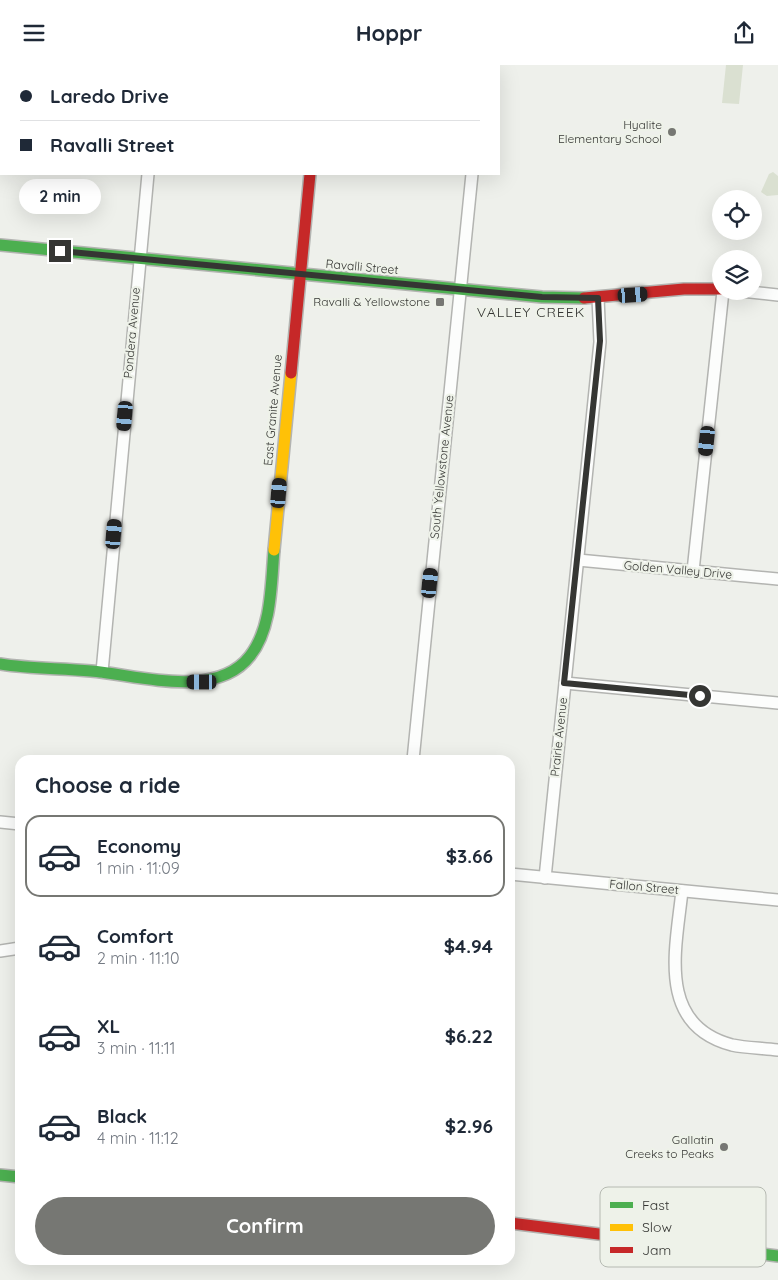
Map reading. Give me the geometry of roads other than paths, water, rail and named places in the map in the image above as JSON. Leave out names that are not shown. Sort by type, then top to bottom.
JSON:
[{"type":"main road","name":"East Granite Avenue","points":[[0,664],[28,669],[102,672],[173,681],[202,682],[230,673],[249,658],[261,635],[268,612],[310,175]]},
{"type":"main road","name":"Ravalli Street","points":[[0,245],[542,297],[598,298],[684,289],[712,290]]},
{"type":"main road","points":[[0,1175],[15,1176]]},
{"type":"main road","points":[[515,1224],[600,1234]]},
{"type":"street","name":"Pondera Avenue","points":[[102,672],[148,175]]},
{"type":"street","name":"South Yellowstone Avenue","points":[[413,755],[472,175]]},
{"type":"street","points":[[762,293],[778,295]]},
{"type":"street","name":"Prairie Avenue","points":[[545,878],[600,341],[598,298]]},
{"type":"street","points":[[693,571],[721,300]]},
{"type":"street","name":"Golden Valley Drive","points":[[578,561],[778,579]]},
{"type":"street","points":[[564,683],[778,703]]},
{"type":"street","points":[[0,822],[15,824]]},
{"type":"street","name":"Fallon Street","points":[[515,875],[778,900]]},
{"type":"street","points":[[682,891],[674,962],[675,984],[690,1018],[710,1035],[722,1041],[734,1045],[778,1050]]},
{"type":"street","points":[[0,951],[15,949]]},
{"type":"place","name":"Hyalite Elementary School","points":[[672,132]]},
{"type":"place","name":"Ravalli & Yellowstone","points":[[440,302]]},
{"type":"place","name":"Gallatin Creeks to Peaks","points":[[724,1147]]},
{"type":"district","name":"VALLEY CREEK","points":[[531,312]]}]
